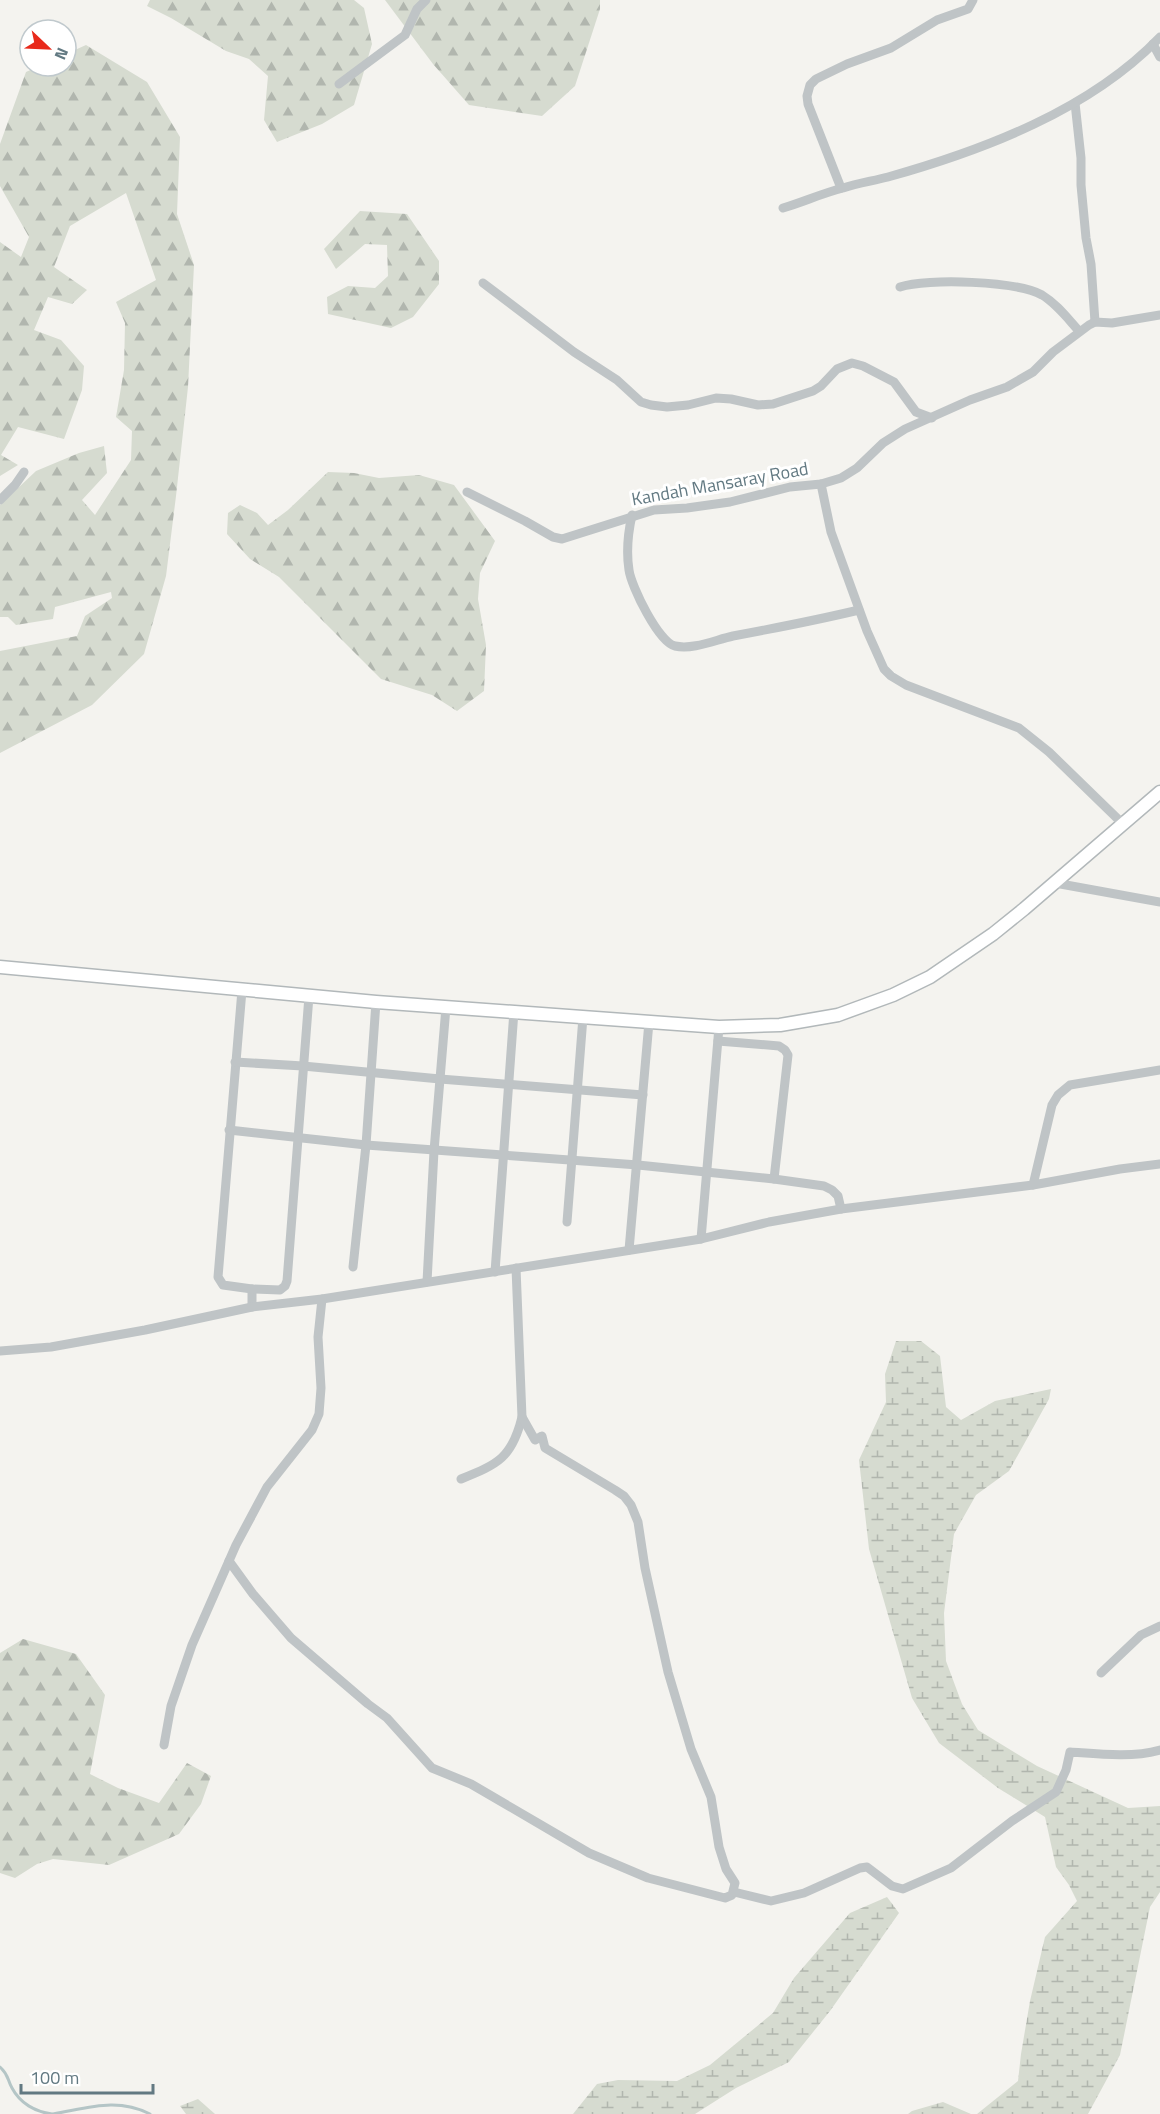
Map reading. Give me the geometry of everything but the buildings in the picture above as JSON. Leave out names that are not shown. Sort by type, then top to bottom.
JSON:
[{"type":"main road","points":[[0,967],[376,1002],[719,1027],[792,1023],[838,1015],[893,995],[930,977],[1001,928],[1160,792]]},
{"type":"street","points":[[339,84],[405,35],[417,9],[426,0]]},
{"type":"street","points":[[841,188],[808,104],[807,96],[810,85],[831,71],[891,48],[937,20],[968,9],[973,0]]},
{"type":"street","points":[[783,208],[841,188],[887,177],[951,157],[1001,138],[1076,103],[1117,76],[1157,40]]},
{"type":"street","points":[[1157,40],[1160,57]]},
{"type":"street","points":[[1076,103],[1081,186],[1091,264],[1095,322]]},
{"type":"street","points":[[900,287],[912,283],[945,282],[991,284],[1025,289],[1043,296],[1062,311],[1079,332]]},
{"type":"street","points":[[483,283],[574,352],[617,380],[641,402],[667,407],[688,405],[716,398],[758,405],[773,404],[813,391],[837,369],[852,363],[863,366],[894,382],[915,411],[932,418]]},
{"type":"street","name":"Kandah Mansaray Road","points":[[467,492],[562,539],[632,515],[654,510],[730,502],[790,487],[821,484],[841,478],[857,468],[883,443],[905,429],[970,400],[1006,387],[1032,372],[1079,332],[1095,322],[1112,323],[1160,315]]},
{"type":"street","points":[[0,500],[15,486],[24,472]]},
{"type":"street","points":[[821,484],[831,532],[859,610],[884,669],[906,685],[1019,728],[1049,752],[1122,823]]},
{"type":"street","points":[[632,515],[627,540],[629,572],[653,623],[664,640],[671,646],[694,646],[731,636],[799,625],[859,610]]},
{"type":"street","points":[[1055,883],[1160,902]]},
{"type":"street","points":[[242,990],[218,1277],[223,1285],[252,1289],[280,1290],[287,1281],[309,996]]},
{"type":"street","points":[[353,1267],[366,1145],[376,1002]]},
{"type":"street","points":[[427,1282],[434,1151],[446,1007]]},
{"type":"street","points":[[495,1272],[514,1011]]},
{"type":"street","points":[[567,1222],[583,1017]]},
{"type":"street","points":[[629,1250],[649,1022]]},
{"type":"street","points":[[701,1239],[719,1027]]},
{"type":"street","points":[[718,1041],[779,1046],[788,1055],[774,1179]]},
{"type":"street","points":[[235,1062],[643,1095]]},
{"type":"street","points":[[1033,1185],[1052,1105],[1058,1095],[1070,1085],[1160,1070]]},
{"type":"street","points":[[230,1130],[366,1145],[638,1165],[774,1179],[824,1186],[838,1196],[841,1209]]},
{"type":"street","points":[[0,1352],[51,1347],[252,1307],[322,1299],[701,1239],[769,1222],[841,1209],[1033,1185],[1160,1164]]},
{"type":"street","points":[[461,1479],[495,1465],[507,1452],[517,1435],[522,1417],[516,1268]]},
{"type":"street","points":[[252,1289],[252,1307]]},
{"type":"street","points":[[164,1745],[171,1706],[192,1645],[229,1561],[267,1487],[312,1430],[319,1414],[321,1388],[318,1337],[322,1299]]},
{"type":"street","points":[[522,1417],[535,1440],[542,1436],[545,1448],[615,1490],[631,1505],[638,1522],[645,1569],[668,1672],[691,1749],[711,1797],[719,1847],[726,1869],[735,1883],[734,1892]]},
{"type":"street","points":[[229,1561],[253,1594],[291,1638],[387,1718],[432,1768],[471,1784],[589,1853],[648,1878],[725,1898],[734,1892],[771,1901],[804,1893],[860,1868],[867,1868],[892,1886],[903,1889],[951,1868],[1012,1821],[1056,1792],[1066,1770],[1070,1752],[1147,1754],[1160,1750]]},
{"type":"street","points":[[1101,1673],[1141,1635],[1160,1626]]},
{"type":"green space","points":[[150,0],[354,0],[364,8],[372,44],[354,105],[322,124],[277,142],[264,120],[268,76],[249,59],[226,51],[147,6]]},
{"type":"green space","points":[[385,0],[600,0],[600,9],[575,86],[542,116],[469,105],[433,64]]},
{"type":"green space","points":[[86,45],[147,82],[180,137],[177,214],[194,265],[188,387],[176,496],[166,576],[144,654],[92,705],[0,753],[0,651],[77,636],[85,616],[112,598],[111,592],[55,607],[53,619],[16,625],[8,617],[0,617],[0,505],[36,471],[79,453],[104,446],[107,473],[82,500],[95,515],[131,460],[132,431],[116,417],[124,370],[125,323],[116,302],[156,280],[126,193],[70,226],[54,267],[87,290],[72,304],[48,297],[34,330],[61,340],[84,366],[82,390],[64,439],[18,427],[1,455],[18,465],[0,476],[0,242],[21,257],[29,237],[0,186],[0,144],[24,78],[78,78],[78,49]]},
{"type":"green space","points":[[360,211],[407,214],[439,261],[439,284],[413,317],[391,328],[328,314],[327,297],[348,286],[375,288],[388,276],[387,245],[365,244],[336,269],[324,249]]},
{"type":"green space","points":[[328,472],[354,473],[379,478],[419,475],[454,485],[495,541],[480,573],[478,599],[486,645],[484,691],[457,711],[432,695],[381,679],[279,577],[250,559],[227,534],[228,513],[240,505],[257,513],[268,525],[288,510]]},
{"type":"green space","points":[[896,1341],[921,1341],[940,1356],[946,1407],[961,1420],[995,1401],[1051,1389],[1049,1399],[1009,1471],[976,1495],[954,1534],[944,1613],[946,1661],[962,1704],[978,1730],[1037,1766],[1128,1808],[1160,1806],[1160,1892],[1150,1907],[1120,2055],[1088,2114],[977,2114],[1018,2081],[1030,2001],[1045,1937],[1077,1901],[1056,1867],[1045,1817],[998,1788],[939,1743],[912,1698],[869,1549],[859,1460],[886,1402],[885,1374]]},
{"type":"green space","points":[[23,1639],[76,1654],[105,1695],[90,1774],[118,1788],[159,1803],[187,1763],[211,1776],[201,1804],[179,1834],[109,1865],[53,1859],[37,1864],[15,1878],[0,1873],[0,1653]]},
{"type":"green space","points":[[887,1897],[899,1913],[830,2011],[789,2062],[736,2088],[695,2114],[573,2114],[597,2084],[618,2080],[677,2081],[710,2065],[773,2013],[794,1978],[850,1913]]},
{"type":"green space","points":[[198,2099],[215,2114],[186,2114],[180,2106]]},
{"type":"green space","points":[[943,2102],[971,2114],[908,2114],[912,2111]]},
{"type":"waterway","points":[[0,2067],[15,2093],[24,2102],[34,2109],[52,2114]]},
{"type":"waterway","points":[[53,2114],[102,2105],[126,2106],[150,2114]]}]
